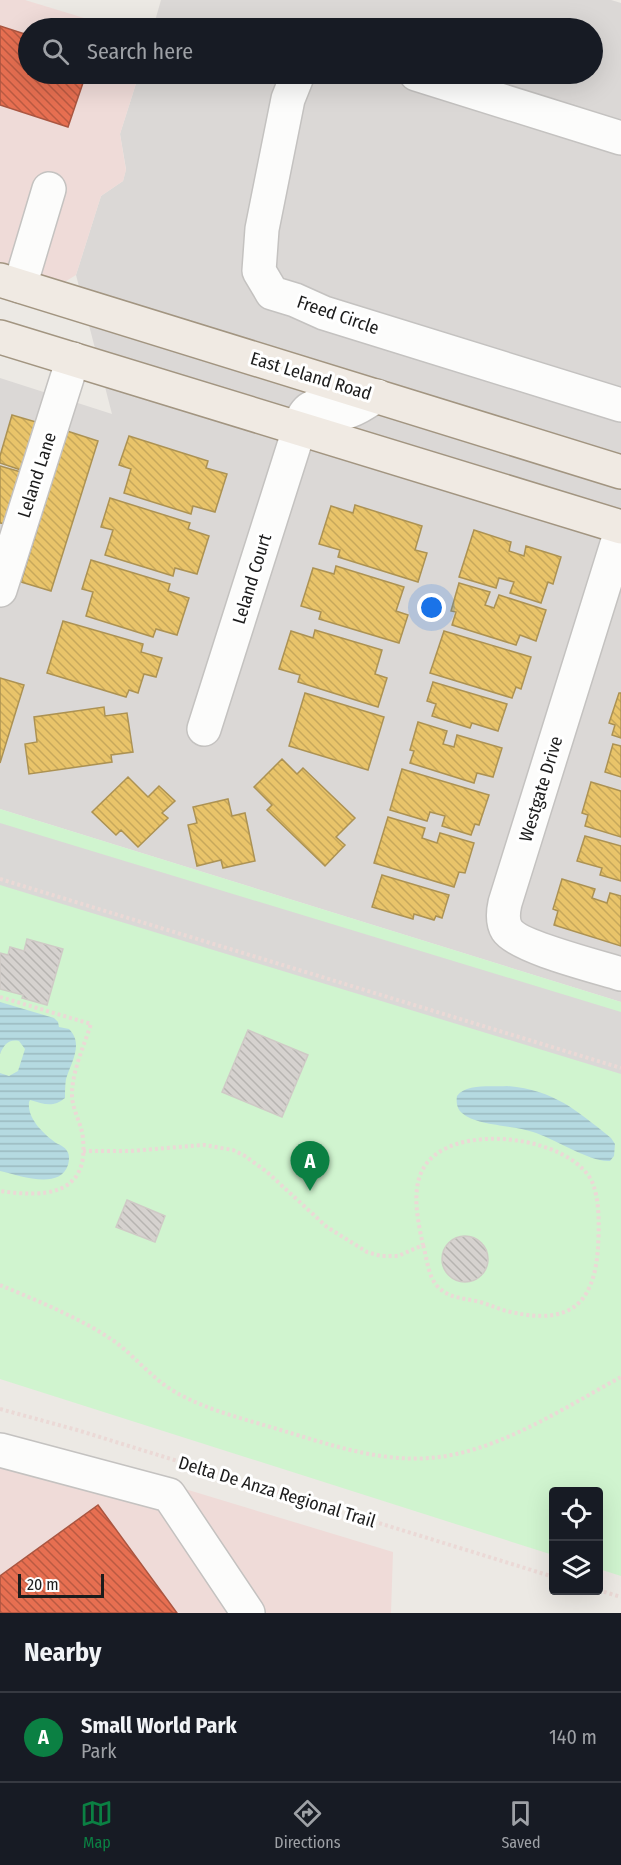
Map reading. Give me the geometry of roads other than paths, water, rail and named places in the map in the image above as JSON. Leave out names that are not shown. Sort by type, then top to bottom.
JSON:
[{"type":"main road","name":"East Leland Road","points":[[10,283],[621,472]]},
{"type":"main road","points":[[0,337],[621,529]]},
{"type":"street","name":"Freed Circle","points":[[294,84],[288,99],[262,229],[259,271],[272,293],[324,313],[621,405]]},
{"type":"street","points":[[448,84],[621,138]]},
{"type":"street","points":[[10,283],[49,189]]},
{"type":"street","name":"Leland Lane","points":[[0,590],[73,359]]},
{"type":"street","points":[[299,428],[306,412],[313,407],[344,413],[377,396]]},
{"type":"street","name":"Leland Court","points":[[204,729],[299,428]]},
{"type":"street","name":"Westgate Drive","points":[[621,529],[508,892],[503,916],[506,929],[517,939],[621,974]]},
{"type":"street","points":[[0,1450],[169,1495],[248,1613]]},
{"type":"water","points":[[0,1002],[54,1018],[59,1027],[69,1029],[76,1041],[75,1053],[66,1079],[65,1098],[52,1104],[30,1100],[29,1102],[31,1114],[37,1126],[65,1148],[68,1153],[68,1165],[63,1173],[56,1177],[27,1178],[0,1171],[0,1073],[9,1076],[18,1071],[25,1049],[19,1041],[12,1041],[5,1045],[0,1054]]},
{"type":"water","points":[[480,1086],[507,1086],[538,1092],[575,1110],[611,1138],[615,1144],[614,1156],[610,1161],[602,1161],[533,1132],[468,1117],[458,1107],[457,1096],[466,1089]]},
{"type":"place","name":"Small World Park","points":[[310,1191]]}]
